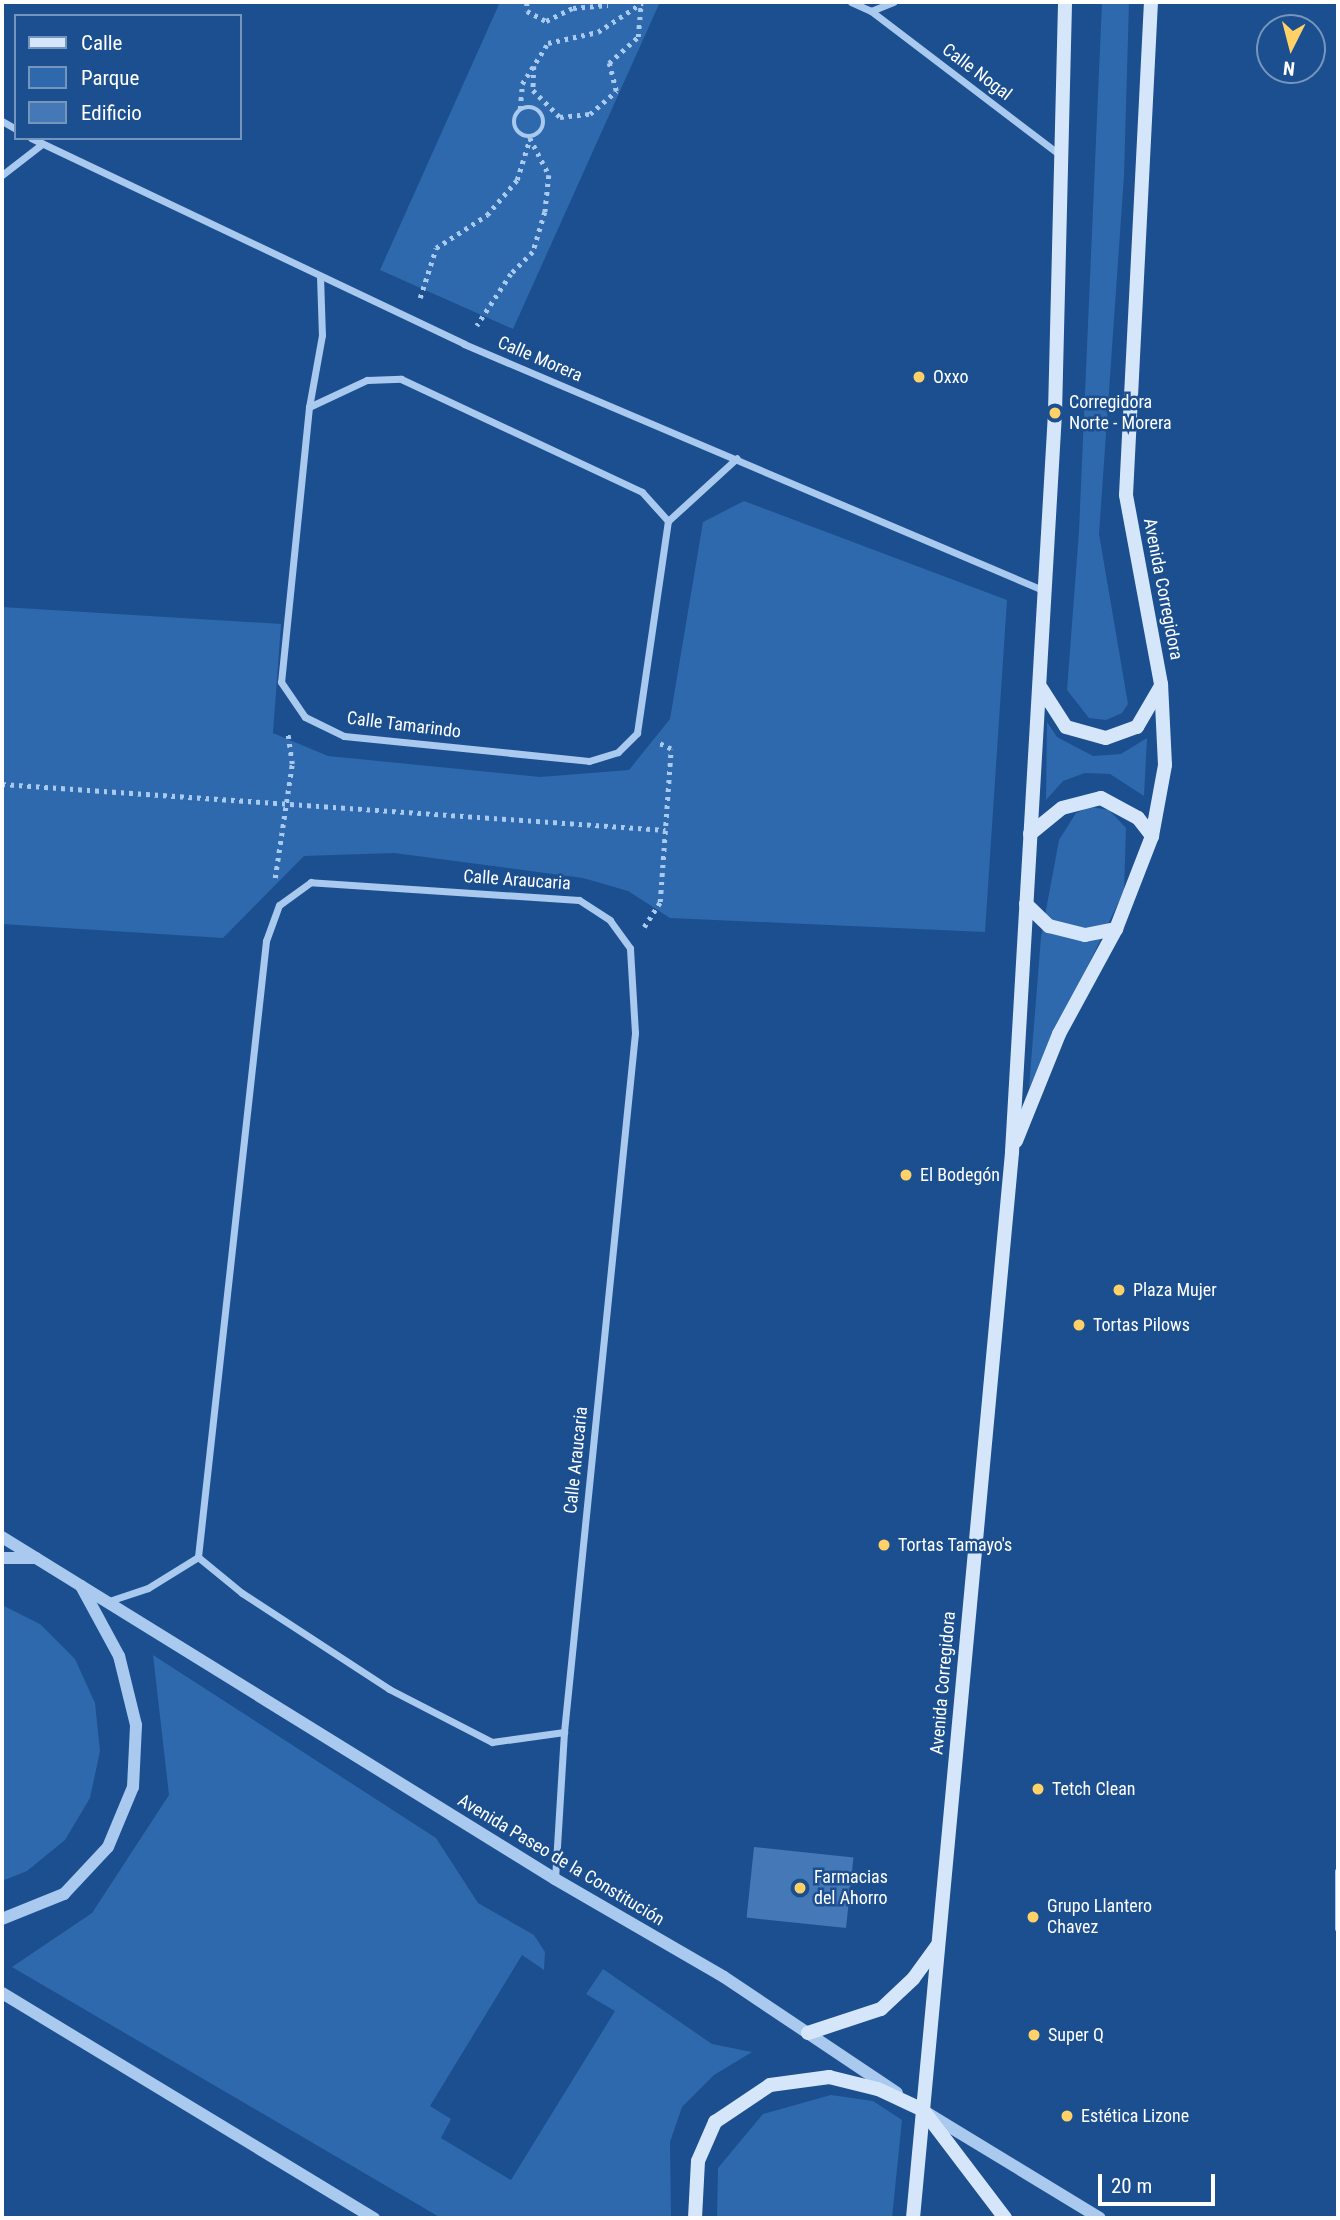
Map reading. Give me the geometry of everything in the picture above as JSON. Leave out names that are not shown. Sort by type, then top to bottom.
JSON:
[{"type":"main road","name":"Avenida Corregidora","points":[[912,2218],[1012,1152],[1045,591],[1064,159],[1065,2]]},
{"type":"main road","name":"Avenida Corregidora","points":[[1012,1152],[1059,1034],[1116,929],[1152,836],[1165,765],[1161,684],[1126,495],[1151,2]]},
{"type":"main road","points":[[1039,675],[1043,696],[1066,727],[1106,738],[1137,727],[1161,684]]},
{"type":"main road","points":[[1030,834],[1062,808],[1101,799],[1138,818],[1152,836]]},
{"type":"main road","points":[[1026,904],[1049,926],[1085,935],[1116,929]]},
{"type":"main road","points":[[808,2033],[881,2009],[913,1979],[938,1945]]},
{"type":"main road","points":[[695,2218],[698,2161],[703,2143],[731,2107],[770,2085],[829,2077],[878,2089],[923,2110],[1004,2218]]},
{"type":"street","name":"Calle Nogal","points":[[851,2],[872,11],[1064,159]]},
{"type":"street","points":[[872,11],[893,2]]},
{"type":"street","name":"Calle Morera","points":[[35,140],[464,344],[1045,591]]},
{"type":"street","points":[[2,175],[42,144]]},
{"type":"street","points":[[281,682],[309,407],[321,335],[320,276]]},
{"type":"street","points":[[309,407],[367,380],[401,379],[642,492],[668,521]]},
{"type":"street","points":[[637,733],[668,521],[737,458]]},
{"type":"street","name":"Calle Tamarindo","points":[[281,682],[305,717],[344,736],[589,761],[618,752],[637,733]]},
{"type":"street","name":"Calle Araucaria","points":[[198,1557],[266,941],[279,905],[311,882],[579,900],[610,920],[629,948],[635,1033],[564,1732],[555,1879]]},
{"type":"street","name":"Avenida Paseo de la Constitución","points":[[2,1537],[555,1879],[724,1977],[923,2110],[1100,2218]]},
{"type":"street","points":[[106,1602],[148,1588],[198,1557],[242,1593],[389,1689],[492,1742],[564,1732]]},
{"type":"street","points":[[2,1558],[37,1558]]},
{"type":"street","points":[[2,1919],[64,1894],[108,1847],[133,1787],[136,1725],[119,1656],[79,1583]]},
{"type":"street","points":[[1338,1871],[1338,1928]]},
{"type":"street","points":[[2,1993],[374,2218]]},
{"type":"path","points":[[527,2],[527,11],[546,21],[573,8],[608,5],[602,2]]},
{"type":"path","points":[[534,66],[534,90],[560,117],[590,114],[615,91],[609,63],[638,37],[642,3]]},
{"type":"path","points":[[464,344],[510,274],[533,252],[545,212],[549,175],[530,138],[519,133],[513,124],[520,109],[522,84],[548,43],[598,32],[642,3]]},
{"type":"path","points":[[413,319],[436,248],[487,215],[517,180],[530,138],[539,134],[542,114],[533,108],[520,109]]},
{"type":"path","points":[[274,886],[292,764],[281,682]]},
{"type":"path","points":[[629,948],[660,902],[671,749],[637,733]]},
{"type":"path","points":[[2,784],[665,830]]},
{"type":"green space","points":[[500,2],[660,2],[513,329],[380,270]]},
{"type":"green space","points":[[1102,2],[1129,2],[1124,176],[1099,534],[1128,704],[1122,713],[1106,720],[1089,718],[1067,690],[1079,531]]},
{"type":"green space","points":[[744,501],[1007,600],[985,932],[670,918],[628,891],[583,878],[394,853],[304,856],[223,938],[2,924],[2,607],[281,624],[273,733],[328,756],[540,777],[629,770],[670,719],[703,522]]},
{"type":"green space","points":[[1047,722],[1057,737],[1093,756],[1121,754],[1147,738],[1144,796],[1110,774],[1085,773],[1063,781],[1046,800]]},
{"type":"green space","points":[[1090,807],[1109,810],[1126,828],[1124,891],[1029,1088],[1041,937],[1059,840],[1076,813]]},
{"type":"green space","points":[[2,1605],[40,1624],[75,1659],[95,1703],[100,1751],[90,1798],[65,1840],[27,1871],[2,1881]]},
{"type":"green space","points":[[153,1655],[436,1838],[478,1903],[534,1935],[545,1952],[544,1970],[522,1955],[430,2106],[451,2119],[441,2138],[511,2180],[615,2011],[586,1994],[603,1969],[712,2044],[752,2052],[714,2075],[682,2107],[670,2142],[671,2218],[441,2218],[12,1967],[92,1913],[169,1795]]},
{"type":"green space","points":[[831,2095],[873,2101],[902,2120],[892,2218],[717,2218],[718,2168],[763,2114]]},
{"type":"building","name":"Farmacias del Ahorro","points":[[754,1847],[853,1857],[846,1928],[747,1918]]},
{"type":"place","name":"Oxxo","points":[[919,377]]},
{"type":"place","name":"Corregidora Norte - Morera","points":[[1055,413]]},
{"type":"place","name":"El Bodegón","points":[[906,1175]]},
{"type":"place","name":"Plaza Mujer","points":[[1119,1290]]},
{"type":"place","name":"Tortas Pilows","points":[[1079,1325]]},
{"type":"place","name":"Tortas Tamayo's","points":[[884,1545]]},
{"type":"place","name":"Tetch Clean","points":[[1038,1789]]},
{"type":"place","name":"Farmacias del Ahorro","points":[[800,1888]]},
{"type":"place","name":"Grupo Llantero Chavez","points":[[1033,1917]]},
{"type":"place","name":"Super Q","points":[[1034,2035]]},
{"type":"place","name":"Estética Lizone","points":[[1067,2116]]}]
